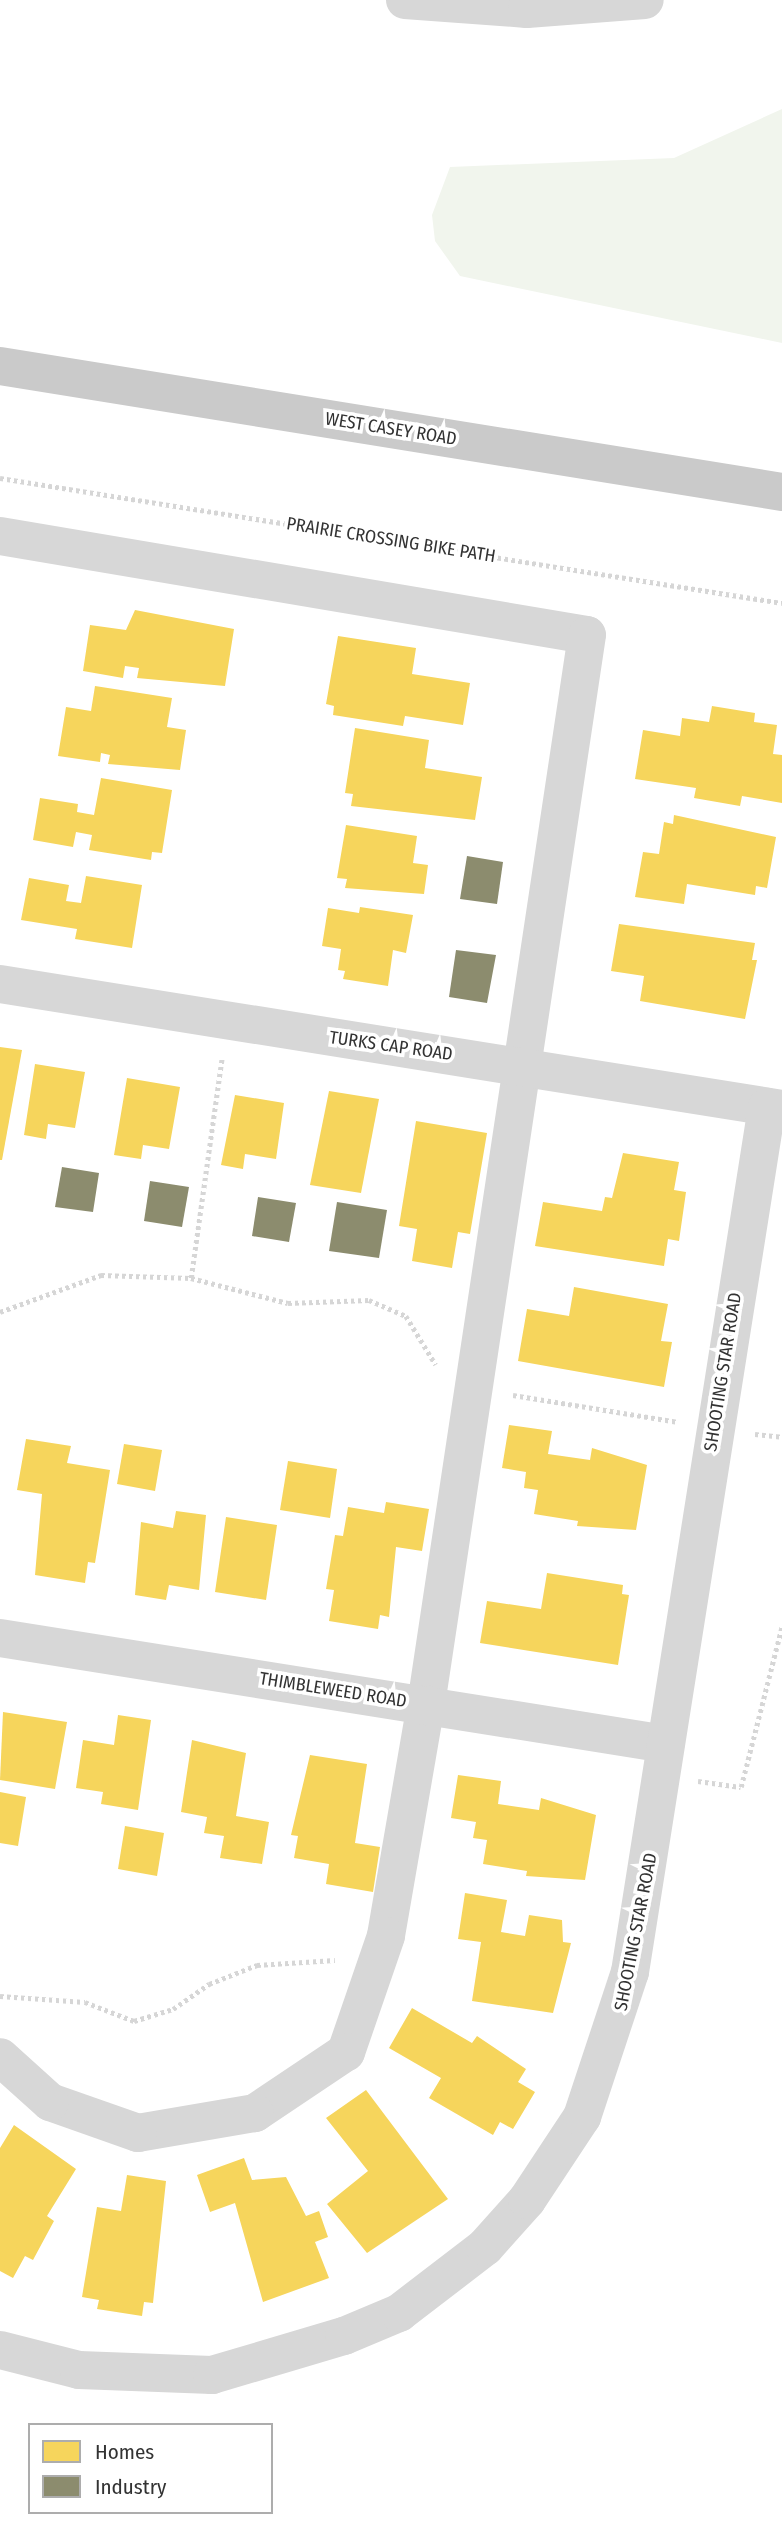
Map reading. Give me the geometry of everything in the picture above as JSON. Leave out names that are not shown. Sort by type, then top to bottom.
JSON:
[{"type":"main road","name":"WEST CASEY ROAD","points":[[0,366],[782,492]]},
{"type":"street","points":[[405,0],[527,9],[645,0]]},
{"type":"street","points":[[0,536],[587,635],[525,1066],[426,1704],[378,1961],[346,2052],[256,2113],[138,2133],[50,2102],[0,2057]]},
{"type":"street","name":"TURKS CAP ROAD","points":[[0,984],[775,1108]]},
{"type":"street","name":"SHOOTING STAR ROAD","points":[[0,2350],[79,2370],[212,2375],[279,2360],[399,2313],[475,2256],[554,2162],[606,2059],[631,1972],[713,1428],[775,1108]]},
{"type":"street","name":"THIMBLEWEED ROAD","points":[[0,1637],[426,1704],[664,1761]]},
{"type":"path","name":"PRAIRIE CROSSING BIKE PATH","points":[[0,478],[782,603]]},
{"type":"path","points":[[191,1278],[227,1021]]},
{"type":"path","points":[[0,1311],[101,1275],[191,1278],[288,1303],[369,1300],[406,1316],[440,1371],[476,1389],[782,1437]]},
{"type":"path","points":[[664,1761],[741,1787],[782,1626]]},
{"type":"path","points":[[0,1996],[85,2002],[134,2021],[173,2009],[209,1984],[257,1965],[378,1961]]},
{"type":"shaded area","points":[[782,109],[782,343],[460,276],[435,241],[432,215],[450,167],[674,158]]},
{"type":"building: Homes","points":[[135,610],[234,629],[225,686],[137,678],[139,668],[125,666],[123,678],[83,671],[90,625],[126,630]]},
{"type":"building: Homes","points":[[338,636],[416,648],[412,674],[470,683],[463,725],[405,716],[403,726],[333,715],[334,706],[326,704]]},
{"type":"building: Homes","points":[[95,686],[172,698],[167,727],[186,730],[180,770],[108,764],[110,755],[101,753],[100,762],[58,756],[66,707],[91,711]]},
{"type":"building: Homes","points":[[712,706],[755,713],[754,722],[777,725],[773,754],[782,755],[782,803],[742,796],[740,806],[694,798],[696,788],[635,779],[643,730],[680,736],[682,718],[709,722]]},
{"type":"building: Homes","points":[[355,728],[429,740],[425,768],[482,777],[475,820],[351,806],[353,794],[345,793]]},
{"type":"building: Homes","points":[[101,778],[172,790],[162,853],[152,852],[151,860],[89,850],[92,835],[76,832],[73,847],[33,840],[40,798],[78,804],[77,812],[94,815]]},
{"type":"building: Homes","points":[[674,815],[776,837],[767,888],[756,886],[755,895],[687,884],[684,904],[635,897],[643,852],[659,854],[664,822],[673,824]]},
{"type":"building: Homes","points":[[346,825],[417,836],[413,863],[428,865],[424,894],[345,888],[347,879],[337,878]]},
{"type":"building: Homes","points":[[86,876],[142,885],[132,948],[75,939],[77,929],[21,920],[29,878],[69,885],[66,901],[81,903]]},
{"type":"building: Homes","points":[[360,907],[413,915],[406,953],[393,950],[388,986],[343,979],[345,971],[338,970],[341,949],[322,946],[328,908],[359,913]]},
{"type":"building: Homes","points":[[619,924],[755,943],[752,960],[757,960],[745,1019],[640,1001],[644,976],[611,971]]},
{"type":"building: Homes","points":[[0,1047],[22,1050],[2,1160],[0,1160]]},
{"type":"building: Homes","points":[[35,1064],[85,1072],[75,1128],[48,1124],[46,1139],[24,1135]]},
{"type":"building: Homes","points":[[127,1078],[180,1087],[169,1149],[143,1145],[141,1159],[114,1155]]},
{"type":"building: Homes","points":[[329,1091],[379,1099],[361,1193],[310,1185]]},
{"type":"building: Homes","points":[[235,1095],[284,1103],[276,1159],[245,1154],[243,1169],[221,1165]]},
{"type":"building: Homes","points":[[416,1121],[487,1133],[470,1234],[458,1232],[452,1268],[412,1261],[417,1229],[399,1226]]},
{"type":"building: Homes","points":[[623,1153],[679,1162],[674,1190],[686,1192],[679,1241],[668,1239],[664,1266],[535,1246],[543,1202],[602,1211],[605,1197],[612,1198]]},
{"type":"building: Homes","points":[[574,1287],[668,1304],[661,1341],[672,1342],[664,1387],[518,1361],[527,1309],[569,1316]]},
{"type":"building: Homes","points":[[509,1425],[552,1431],[548,1454],[590,1460],[592,1448],[647,1465],[636,1530],[577,1526],[578,1521],[534,1514],[538,1490],[524,1488],[526,1472],[502,1468]]},
{"type":"building: Homes","points":[[26,1439],[71,1446],[67,1463],[110,1470],[95,1563],[88,1562],[85,1583],[35,1575],[42,1494],[17,1490]]},
{"type":"building: Homes","points":[[124,1444],[162,1450],[155,1491],[117,1484]]},
{"type":"building: Homes","points":[[288,1461],[337,1469],[330,1518],[280,1510]]},
{"type":"building: Homes","points":[[386,1502],[429,1509],[422,1551],[396,1547],[389,1617],[380,1615],[378,1629],[329,1621],[334,1590],[326,1589],[335,1535],[343,1536],[348,1507],[384,1513]]},
{"type":"building: Homes","points":[[176,1511],[206,1515],[199,1590],[169,1585],[166,1600],[135,1595],[141,1522],[173,1528]]},
{"type":"building: Homes","points":[[226,1517],[277,1525],[266,1600],[215,1592]]},
{"type":"building: Homes","points":[[547,1573],[623,1585],[622,1594],[629,1595],[618,1665],[480,1643],[487,1601],[541,1609]]},
{"type":"building: Homes","points":[[3,1712],[67,1722],[55,1789],[0,1780]]},
{"type":"building: Homes","points":[[118,1715],[151,1720],[138,1810],[101,1804],[103,1792],[76,1788],[83,1740],[114,1745]]},
{"type":"building: Homes","points":[[192,1740],[246,1753],[236,1816],[269,1822],[262,1864],[220,1858],[224,1836],[204,1833],[207,1817],[181,1812]]},
{"type":"building: Homes","points":[[310,1755],[367,1764],[355,1843],[380,1847],[373,1892],[326,1884],[329,1864],[294,1858],[298,1836],[291,1835]]},
{"type":"building: Homes","points":[[458,1775],[501,1781],[498,1804],[539,1810],[541,1798],[596,1815],[585,1880],[526,1876],[527,1871],[483,1864],[487,1840],[473,1838],[476,1822],[451,1818]]},
{"type":"building: Homes","points":[[0,1792],[26,1797],[18,1846],[0,1843]]},
{"type":"building: Homes","points":[[125,1826],[164,1833],[157,1876],[118,1869]]},
{"type":"building: Homes","points":[[465,1893],[507,1900],[501,1932],[525,1936],[529,1915],[562,1920],[563,1942],[571,1943],[553,2013],[472,2001],[481,1942],[458,1939]]},
{"type":"building: Homes","points":[[412,2008],[472,2043],[477,2036],[526,2069],[518,2082],[535,2092],[513,2129],[500,2122],[493,2135],[429,2098],[441,2078],[389,2048]]},
{"type":"building: Homes","points":[[366,2090],[448,2199],[367,2253],[327,2204],[368,2171],[326,2118]]},
{"type":"building: Homes","points":[[14,2125],[76,2169],[47,2216],[54,2221],[33,2260],[25,2256],[13,2278],[0,2271],[0,2148]]},
{"type":"building: Homes","points":[[244,2158],[252,2180],[286,2177],[306,2216],[319,2211],[328,2237],[315,2242],[329,2278],[263,2302],[235,2203],[210,2212],[197,2175]]},
{"type":"building: Homes","points":[[127,2175],[166,2181],[153,2303],[144,2302],[142,2316],[97,2309],[99,2300],[82,2297],[97,2207],[121,2211]]},
{"type":"building: Industry","points":[[467,856],[503,862],[497,904],[460,899]]},
{"type":"building: Industry","points":[[456,950],[496,955],[487,1003],[449,997]]},
{"type":"building: Industry","points":[[62,1167],[99,1173],[93,1212],[55,1207]]},
{"type":"building: Industry","points":[[150,1181],[189,1187],[182,1227],[144,1221]]},
{"type":"building: Industry","points":[[258,1197],[296,1203],[289,1242],[252,1236]]},
{"type":"building: Industry","points":[[337,1202],[387,1210],[379,1258],[329,1251]]}]
